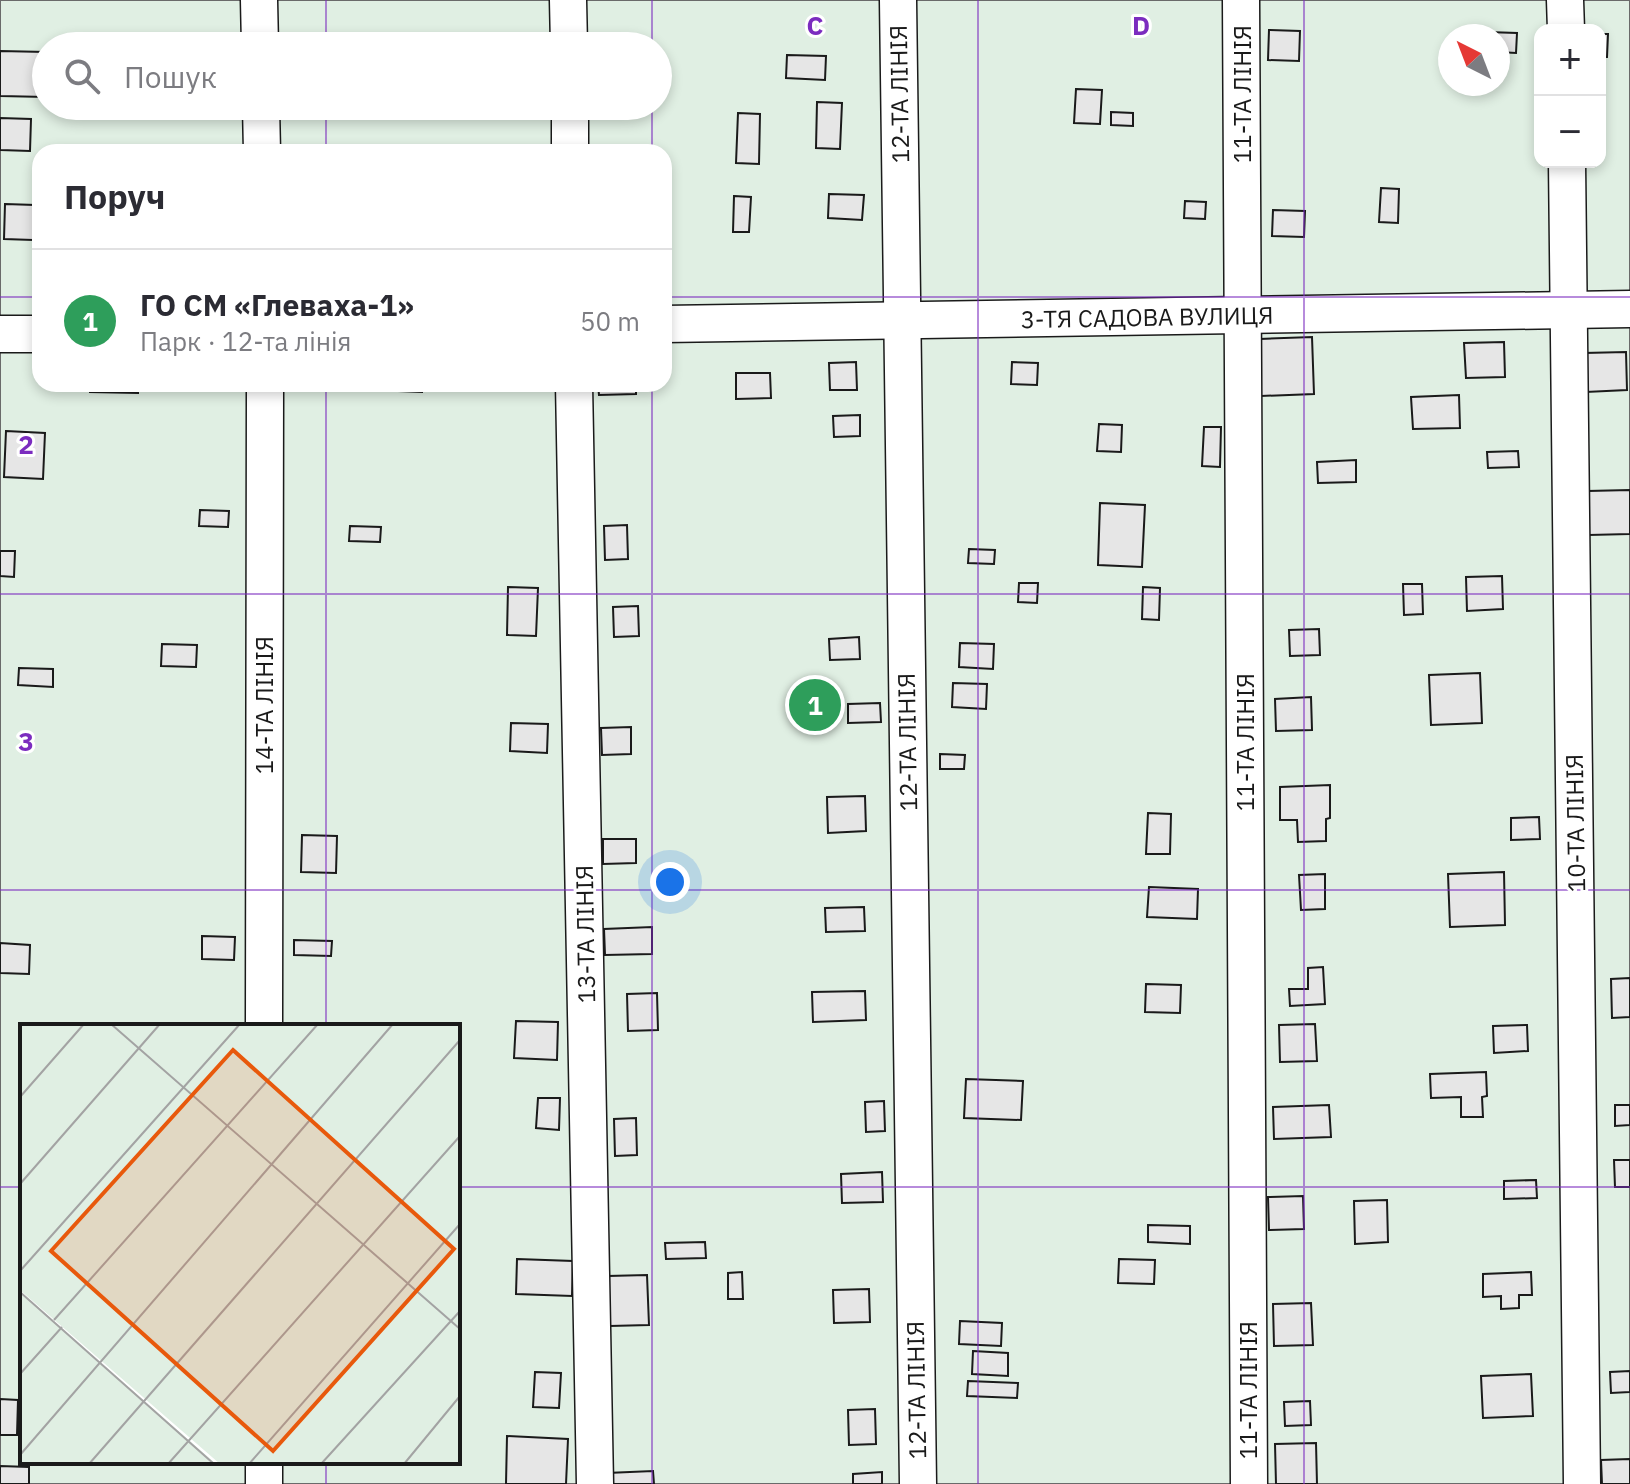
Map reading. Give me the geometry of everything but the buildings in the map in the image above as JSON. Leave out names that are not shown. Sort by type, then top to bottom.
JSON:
[{"type":"street","points":[[259,0],[260,32]]},
{"type":"street","points":[[568,0],[569,32]]},
{"type":"street","name":"12-ТА ЛІНІЯ","points":[[898,0],[918,1484]]},
{"type":"street","name":"11-ТА ЛІНІЯ","points":[[1241,0],[1249,1484]]},
{"type":"street","points":[[1565,0],[1566,24]]},
{"type":"street","points":[[261,120],[262,144]]},
{"type":"street","points":[[570,120],[570,144]]},
{"type":"street","name":"10-ТА ЛІНІЯ","points":[[1567,168],[1582,1484]]},
{"type":"street","name":"3-ТЯ САДОВА ВУЛИЦЯ","points":[[672,324],[1630,309]]},
{"type":"street","points":[[0,334],[32,334]]},
{"type":"street","name":"14-ТА ЛІНІЯ","points":[[264,1024],[265,392]]},
{"type":"street","name":"13-ТА ЛІНІЯ","points":[[574,392],[595,1484]]},
{"type":"green space","points":[[0,0],[1630,0],[1630,1484],[0,1484]]},
{"type":"place","name":"ГО СМ «Глеваха-1»","points":[[815,705]]}]
